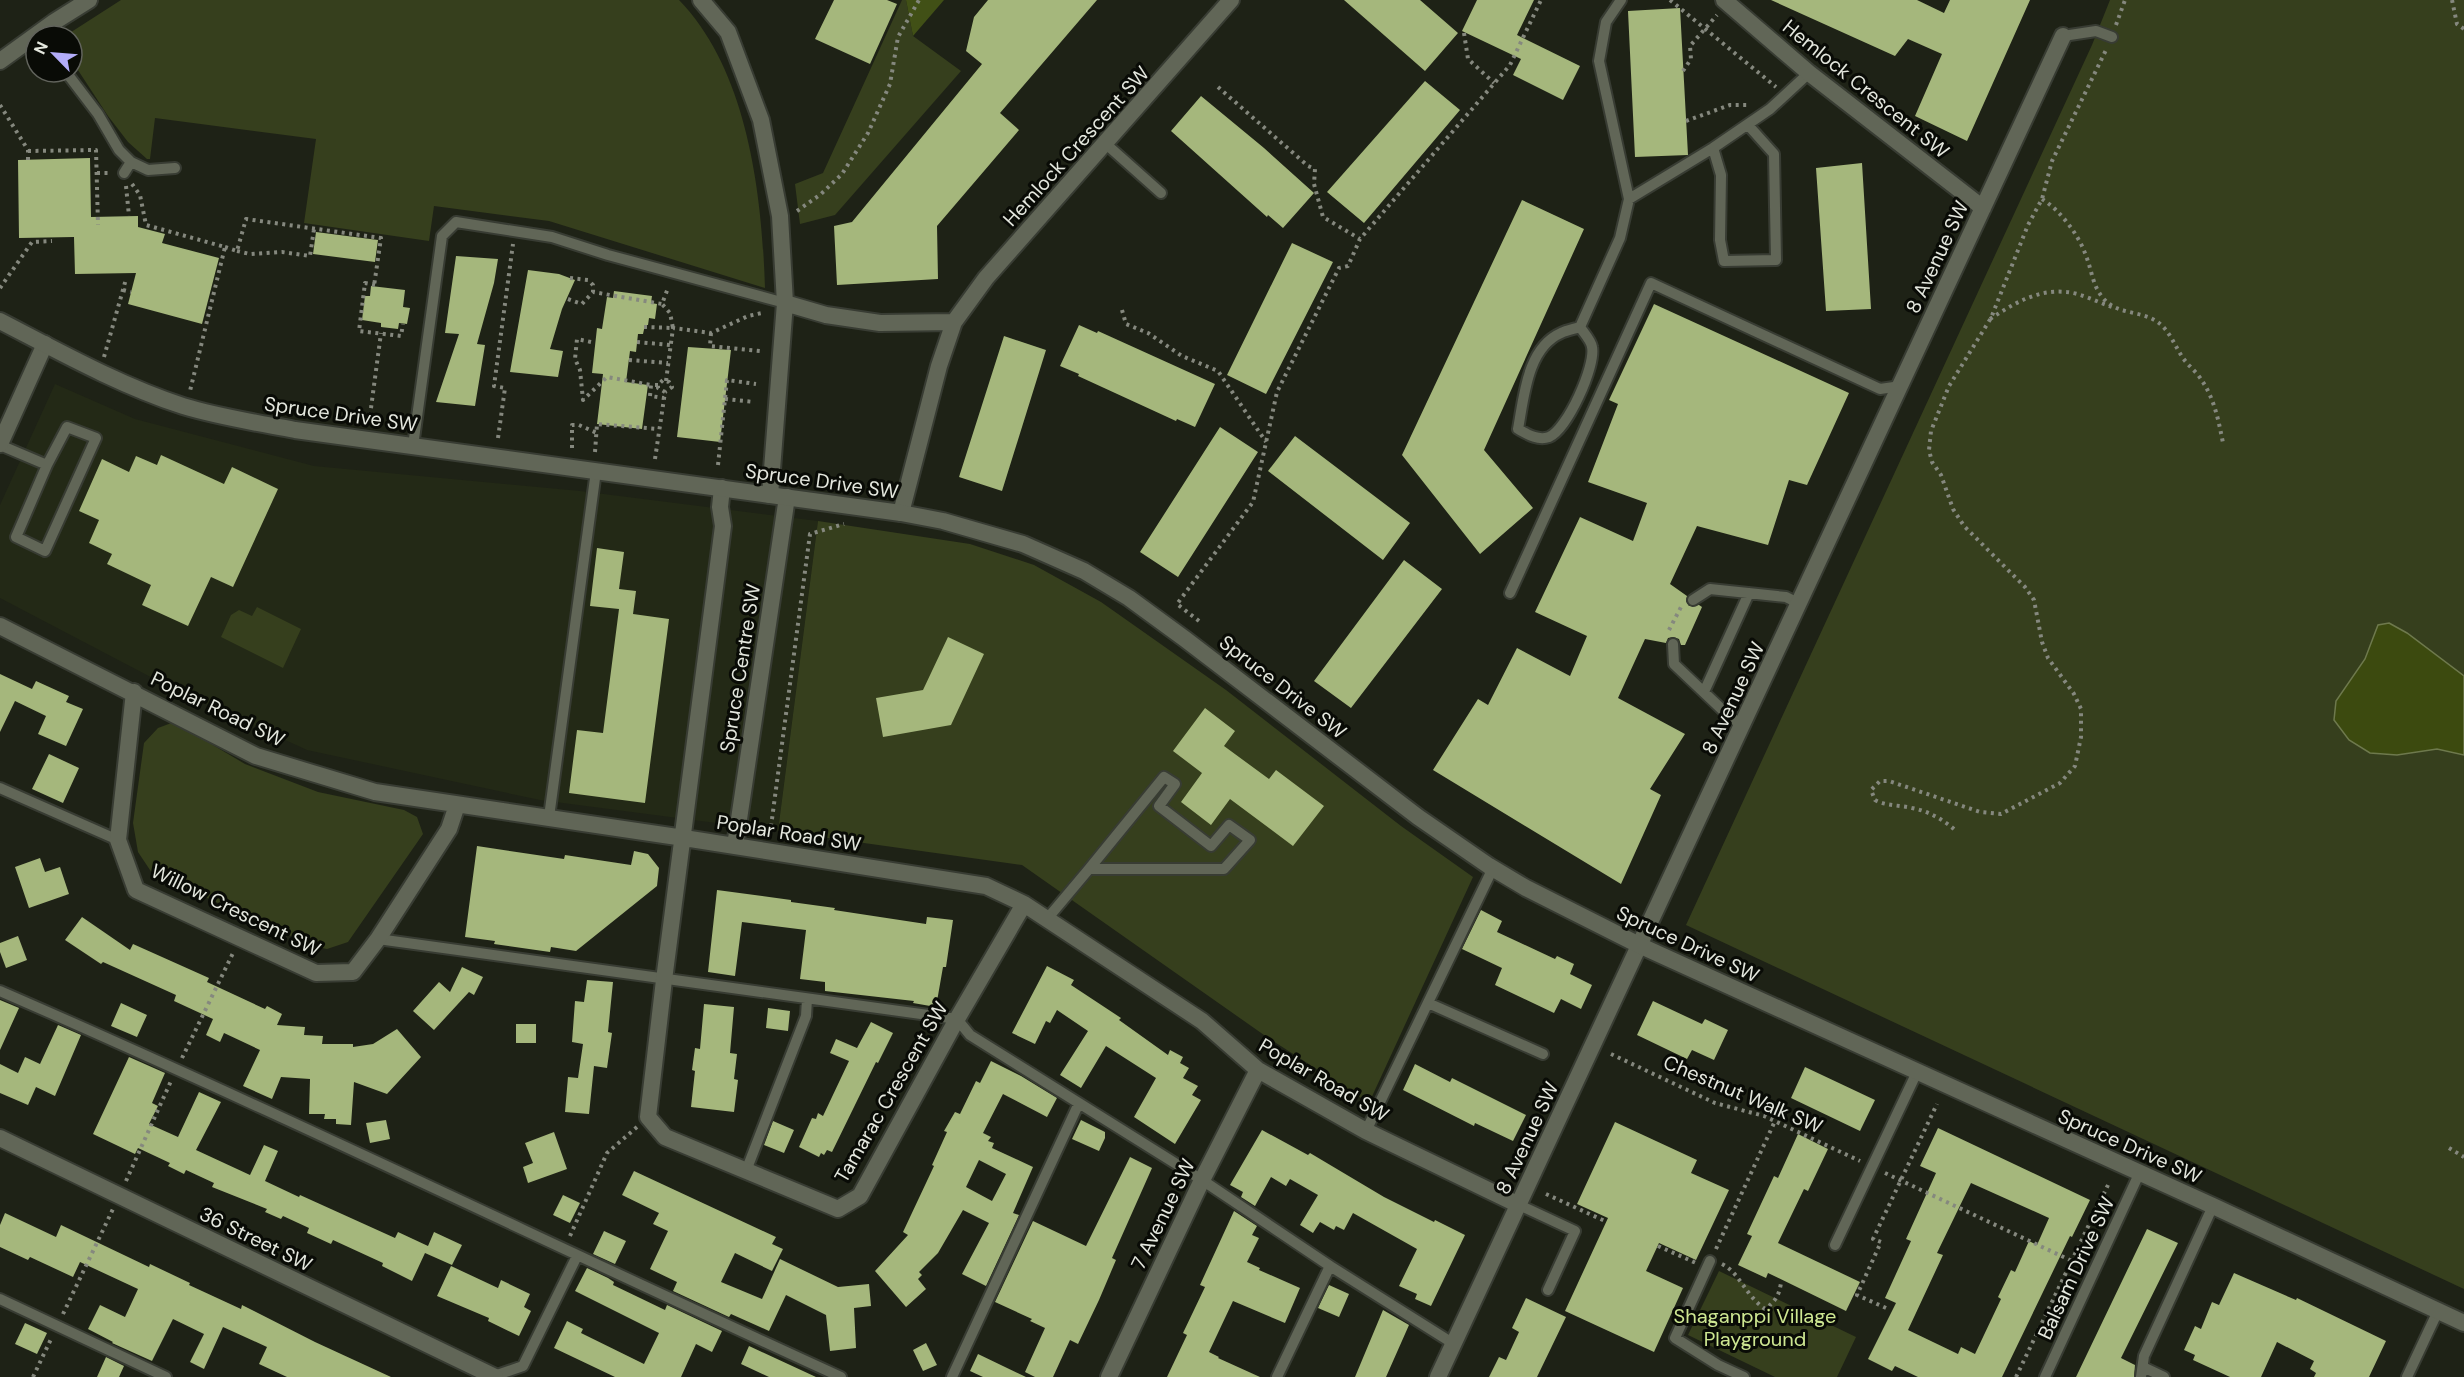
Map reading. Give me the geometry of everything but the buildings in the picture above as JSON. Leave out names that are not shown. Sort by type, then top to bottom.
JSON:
[{"type":"street","points":[[54,24],[89,0]]},
{"type":"street","name":"Spruce Centre SW","points":[[701,0],[728,32],[761,120],[780,216],[785,303],[779,496],[735,846]]},
{"type":"street","name":"Hemlock Crescent SW","points":[[901,513],[939,366],[954,322],[986,278],[1232,0]]},
{"type":"street","name":"Hemlock Crescent SW","points":[[1724,0],[1809,73],[1983,208]]},
{"type":"street","name":"8 Avenue SW","points":[[1438,1377],[1641,946],[2063,36]]},
{"type":"street","points":[[0,61],[24,45]]},
{"type":"street","points":[[785,303],[826,315],[880,323],[954,322]]},
{"type":"street","name":"Spruce Drive SW","points":[[0,321],[112,379],[184,406],[230,418],[295,430],[901,513],[943,521],[1023,544],[1084,571],[1129,598],[1418,818],[1526,888],[1641,946],[2213,1206],[2464,1323]]},
{"type":"street","points":[[0,445],[45,344]]},
{"type":"street","name":"Spruce Centre SW","points":[[684,838],[723,526],[720,507],[722,488]]},
{"type":"street","name":"Poplar Road SW","points":[[0,626],[134,692],[256,756],[375,792],[986,886],[1024,904],[1202,1021],[1258,1070],[1366,1131],[1519,1205]]},
{"type":"street","name":"Willow Crescent SW","points":[[134,692],[118,840],[136,890],[316,973],[353,972],[378,939],[449,829],[457,805]]},
{"type":"street","points":[[648,1117],[684,838]]},
{"type":"street","name":"Tamarac Crescent SW","points":[[648,1117],[665,1137],[838,1209],[860,1196],[957,1019],[1024,904]]},
{"type":"street","name":"7 Avenue SW","points":[[1109,1377],[1202,1180],[1258,1070]]},
{"type":"street","name":"36 Street SW","points":[[0,1138],[494,1377]]},
{"type":"lane","points":[[1580,327],[1592,346],[1590,366],[1563,427],[1549,437],[1537,438],[1518,429],[1527,379],[1542,349],[1559,333],[1580,327],[1620,238],[1629,199],[1599,61],[1606,22],[1621,0]]},
{"type":"lane","points":[[2063,36],[2097,31],[2112,37]]},
{"type":"lane","points":[[1629,199],[1748,125],[1770,109],[1809,73]]},
{"type":"lane","points":[[75,84],[98,114],[119,150],[131,162],[148,170],[175,168]]},
{"type":"lane","points":[[1713,148],[1721,175],[1720,240],[1724,261],[1776,260],[1774,154],[1748,125]]},
{"type":"lane","points":[[1106,144],[1161,193]]},
{"type":"lane","points":[[124,173],[131,162]]},
{"type":"lane","points":[[413,446],[442,236],[456,222],[552,237],[608,255],[785,303]]},
{"type":"lane","points":[[1510,593],[1651,283],[1880,389],[1900,386]]},
{"type":"lane","points":[[68,427],[96,438],[45,551],[16,537],[47,465],[68,427]]},
{"type":"lane","points":[[0,445],[47,465]]},
{"type":"lane","points":[[549,817],[596,471]]},
{"type":"lane","points":[[1688,601],[1710,589],[1786,597],[1800,604]]},
{"type":"lane","points":[[1704,692],[1749,593]]},
{"type":"lane","points":[[1673,644],[1674,664],[1731,718],[1744,725]]},
{"type":"lane","points":[[1047,919],[1164,777],[1175,784],[1159,806],[1211,846],[1229,825],[1250,840],[1224,869],[1089,869]]},
{"type":"lane","points":[[0,788],[118,840]]},
{"type":"lane","points":[[1366,1131],[1493,868]]},
{"type":"lane","points":[[378,939],[957,1019],[970,1035],[1202,1180],[1330,1266],[1454,1344]]},
{"type":"lane","points":[[0,991],[177,1068],[563,1250],[841,1377]]},
{"type":"lane","points":[[746,1171],[806,1016],[807,999]]},
{"type":"lane","points":[[1428,1003],[1543,1054]]},
{"type":"lane","points":[[1835,1245],[1917,1072]]},
{"type":"lane","points":[[952,1377],[1079,1103]]},
{"type":"lane","name":"Balsam Drive SW","points":[[2045,1377],[2139,1174]]},
{"type":"lane","points":[[1519,1205],[1575,1231],[1548,1290]]},
{"type":"lane","points":[[2164,1377],[2142,1372],[2144,1356],[2213,1206]]},
{"type":"lane","points":[[494,1377],[523,1366],[577,1256]]},
{"type":"lane","points":[[1710,1261],[1675,1338],[1718,1365],[1744,1377]]},
{"type":"lane","points":[[1277,1377],[1330,1266]]},
{"type":"lane","points":[[0,1299],[166,1377]]},
{"type":"lane","points":[[2407,1377],[2438,1311]]},
{"type":"path","points":[[780,216],[792,215],[821,194],[842,174],[856,154],[890,84],[898,38],[919,0]]},
{"type":"path","points":[[1199,621],[1177,604],[1253,502],[1277,392],[1339,268],[1348,266],[1360,239],[1510,65],[1541,0]]},
{"type":"path","points":[[1670,0],[1778,89],[1770,94]]},
{"type":"path","points":[[1954,829],[1944,821],[1922,811],[1882,804],[1875,800],[1871,790],[1880,781],[1889,781],[1980,812],[2001,814],[2060,783],[2075,766],[2081,737],[2081,709],[2074,694],[2048,658],[2042,642],[2034,600],[2025,587],[1959,518],[1953,509],[1941,475],[1932,462],[1929,450],[1931,431],[1949,386],[1990,320],[2028,225],[2042,198],[2052,160],[2112,37],[2125,0]]},
{"type":"path","points":[[2452,0],[2457,24],[2464,29]]},
{"type":"path","points":[[1683,71],[1690,59],[1690,46],[1706,30]]},
{"type":"path","points":[[1464,33],[1468,58],[1494,83]]},
{"type":"path","points":[[1218,87],[1308,166],[1315,169],[1314,184],[1323,217],[1360,239]]},
{"type":"path","points":[[0,105],[28,151],[28,159]]},
{"type":"path","points":[[1686,121],[1730,105],[1755,105]]},
{"type":"path","points":[[28,151],[96,150],[98,225]]},
{"type":"path","points":[[140,195],[146,225],[250,254],[282,252],[310,256],[314,229]]},
{"type":"path","points":[[2042,198],[2052,205],[2078,239],[2086,255],[2093,283],[2102,298],[2113,307]]},
{"type":"path","points":[[128,200],[129,216]]},
{"type":"path","points":[[237,251],[246,219],[381,238],[374,285],[365,283],[359,331],[401,336],[403,324]]},
{"type":"path","points":[[0,288],[34,240],[52,241]]},
{"type":"path","points":[[498,438],[505,387],[494,386],[513,243]]},
{"type":"path","points":[[190,392],[225,247]]},
{"type":"path","points":[[568,299],[582,304],[593,292],[593,285],[588,280],[570,278]]},
{"type":"path","points":[[104,358],[126,279]]},
{"type":"path","points":[[662,304],[668,288]]},
{"type":"path","points":[[123,290],[131,292]]},
{"type":"path","points":[[593,292],[662,304],[670,313],[673,328],[666,381]]},
{"type":"path","points":[[1990,320],[2034,294],[2066,292],[2123,312],[2145,315],[2167,330],[2183,358],[2199,376],[2210,394],[2216,408],[2223,443]]},
{"type":"path","points":[[1122,310],[1125,324],[1148,333],[1182,356],[1218,371],[1266,442]]},
{"type":"path","points":[[644,327],[711,333],[748,316],[762,313]]},
{"type":"path","points":[[369,424],[381,333]]},
{"type":"path","points":[[711,333],[710,346],[760,351]]},
{"type":"path","points":[[591,342],[577,339],[575,359],[580,370],[583,400],[607,377],[651,385],[658,385],[666,381]]},
{"type":"path","points":[[637,342],[670,345]]},
{"type":"path","points":[[629,360],[668,363]]},
{"type":"path","points":[[718,465],[728,380],[756,384]]},
{"type":"path","points":[[655,459],[665,395],[672,387],[666,381]]},
{"type":"path","points":[[651,385],[650,396],[665,395]]},
{"type":"path","points":[[658,385],[665,395]]},
{"type":"path","points":[[725,399],[754,402]]},
{"type":"path","points":[[595,452],[597,424],[658,429]]},
{"type":"path","points":[[572,448],[572,425],[579,425],[597,432]]},
{"type":"path","points":[[770,834],[810,534],[845,524]]},
{"type":"path","points":[[1668,632],[1688,601]]},
{"type":"path","points":[[33,1377],[233,953]]},
{"type":"path","name":"Chestnut Walk SW","points":[[1611,1054],[1715,1102],[1775,1121],[1863,1163]]},
{"type":"path","points":[[1886,1308],[1857,1295],[1881,1242],[1873,1239],[1937,1104]]},
{"type":"path","points":[[563,1250],[608,1153],[648,1117]]},
{"type":"path","points":[[1775,1121],[1710,1261],[1724,1264],[1734,1273],[1748,1295],[1765,1309],[1779,1294],[1781,1283]]},
{"type":"path","points":[[2449,1148],[2464,1157]]},
{"type":"path","points":[[1882,1172],[2072,1261]]},
{"type":"path","points":[[2016,1377],[2108,1185]]},
{"type":"path","points":[[1546,1194],[1606,1222]]},
{"type":"path","points":[[1658,1246],[1699,1264]]},
{"type":"shaded area","points":[[906,0],[944,0],[913,36]]},
{"type":"shaded area","points":[[55,384],[135,419],[314,466],[580,491],[818,521],[778,831],[540,800],[307,750],[164,684],[0,598],[0,505]]},
{"type":"shaded area","points":[[2389,623],[2407,633],[2464,676],[2464,755],[2437,749],[2397,755],[2370,753],[2349,740],[2334,720],[2336,701],[2365,659],[2378,625]]},
{"type":"green space","points":[[121,0],[679,0],[702,29],[721,62],[736,98],[755,174],[765,288],[549,221],[434,206],[429,241],[304,223],[316,139],[155,118],[150,159],[147,159],[128,142],[84,79],[84,24]]},
{"type":"green space","points":[[902,0],[906,0],[913,36],[961,71],[835,215],[800,224],[795,184],[823,173]]},
{"type":"green space","points":[[2110,0],[2464,0],[2464,1289],[1686,925],[2092,45]]},
{"type":"green space","points":[[818,521],[970,544],[1034,565],[1101,602],[1226,690],[1401,826],[1473,877],[1369,1103],[1264,1035],[1022,865],[778,831]]},
{"type":"green space","points":[[257,607],[301,629],[283,668],[221,637],[231,615],[239,610],[252,616]]},
{"type":"green space","points":[[174,722],[245,764],[318,792],[404,810],[417,817],[423,834],[348,942],[327,949],[313,946],[152,873],[138,852],[133,823],[144,743],[158,728]]},
{"type":"green space","name":"Shaganppi Village Playground","points":[[1719,1271],[1856,1337],[1837,1377],[1775,1377],[1688,1335]]}]
